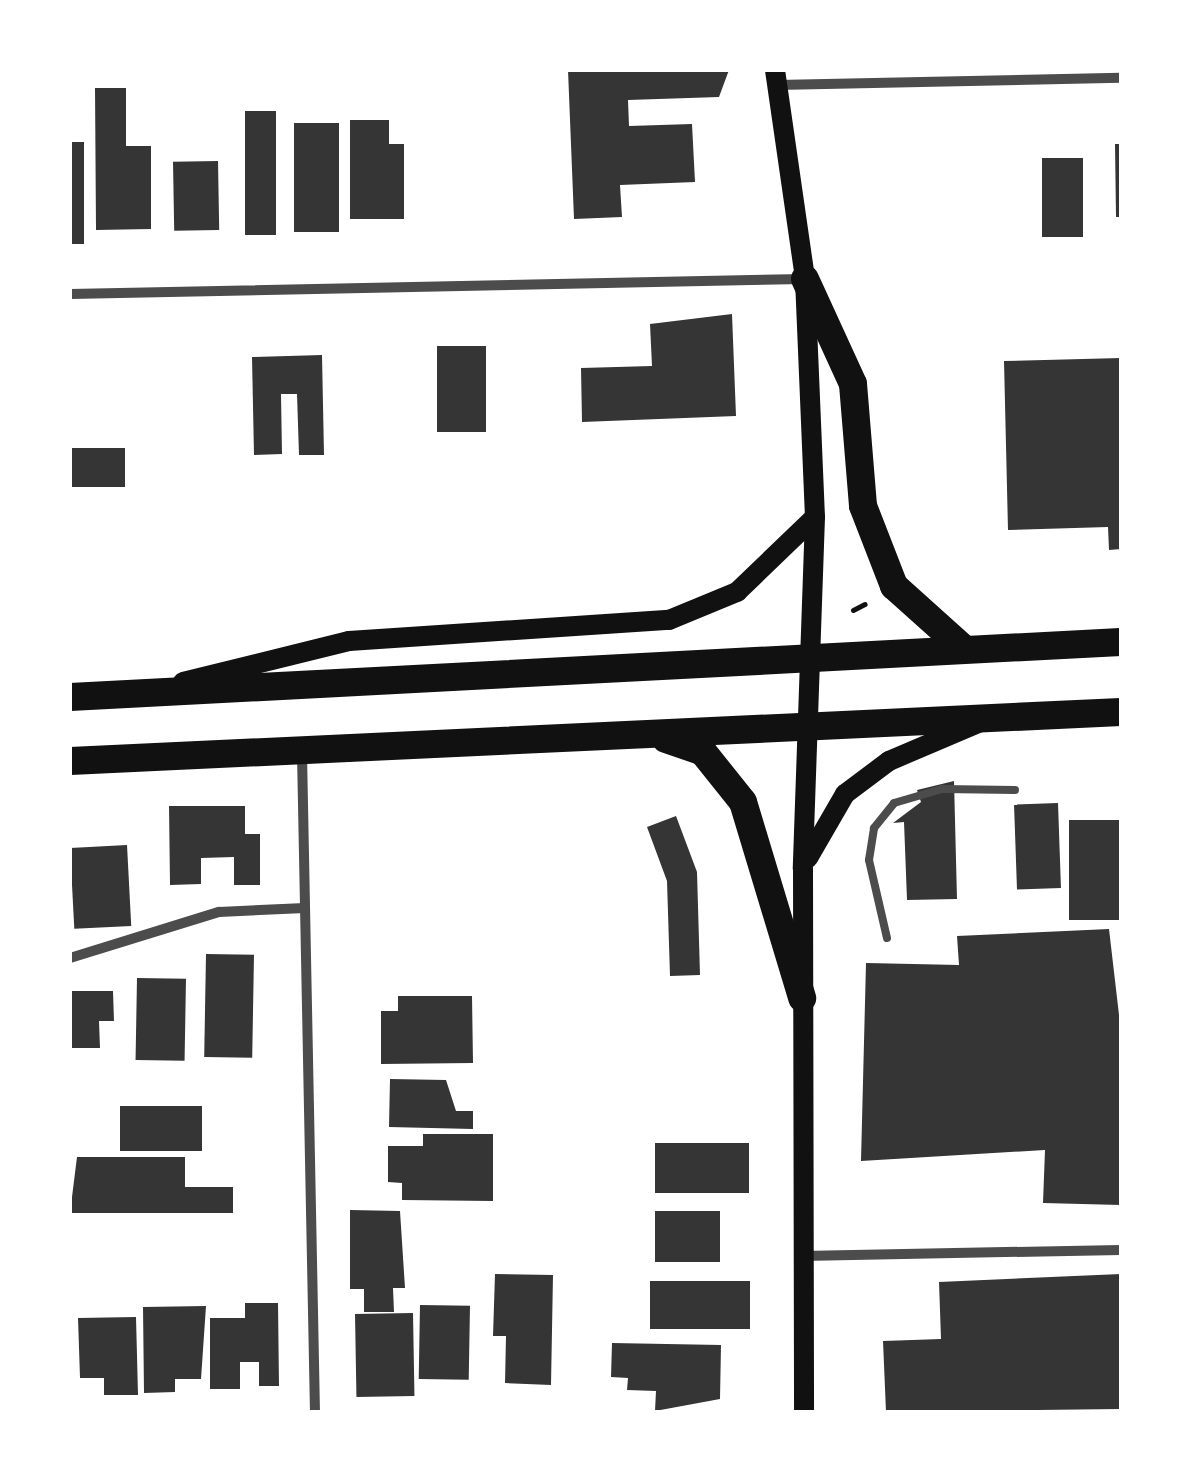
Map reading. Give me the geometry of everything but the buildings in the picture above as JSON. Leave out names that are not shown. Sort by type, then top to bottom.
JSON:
[{"type":"highway","points":[[805,278],[853,384],[863,506],[894,586],[964,648]]},
{"type":"highway","points":[[70,697],[165,687],[1121,642]]},
{"type":"highway","points":[[70,760],[302,753],[658,736],[809,724],[1121,712]]},
{"type":"highway","points":[[658,736],[703,752],[743,802],[802,998]]},
{"type":"main road","points":[[775,78],[805,278],[815,517],[803,868],[804,1412]]},
{"type":"main road","points":[[165,687],[349,642],[669,620],[736,592],[815,517]]},
{"type":"main road","points":[[803,868],[846,794],[889,761],[996,715]]},
{"type":"street","points":[[775,78],[1121,78]]},
{"type":"street","points":[[70,294],[805,278]]},
{"type":"street","points":[[302,753],[315,1412]]},
{"type":"street","points":[[70,958],[219,912],[305,908]]},
{"type":"street","points":[[801,1256],[1121,1250]]},
{"type":"lane","points":[[887,938],[869,860],[874,828],[894,803],[942,789],[1015,790]]},
{"type":"path","points":[[853,610],[864,604]]}]
